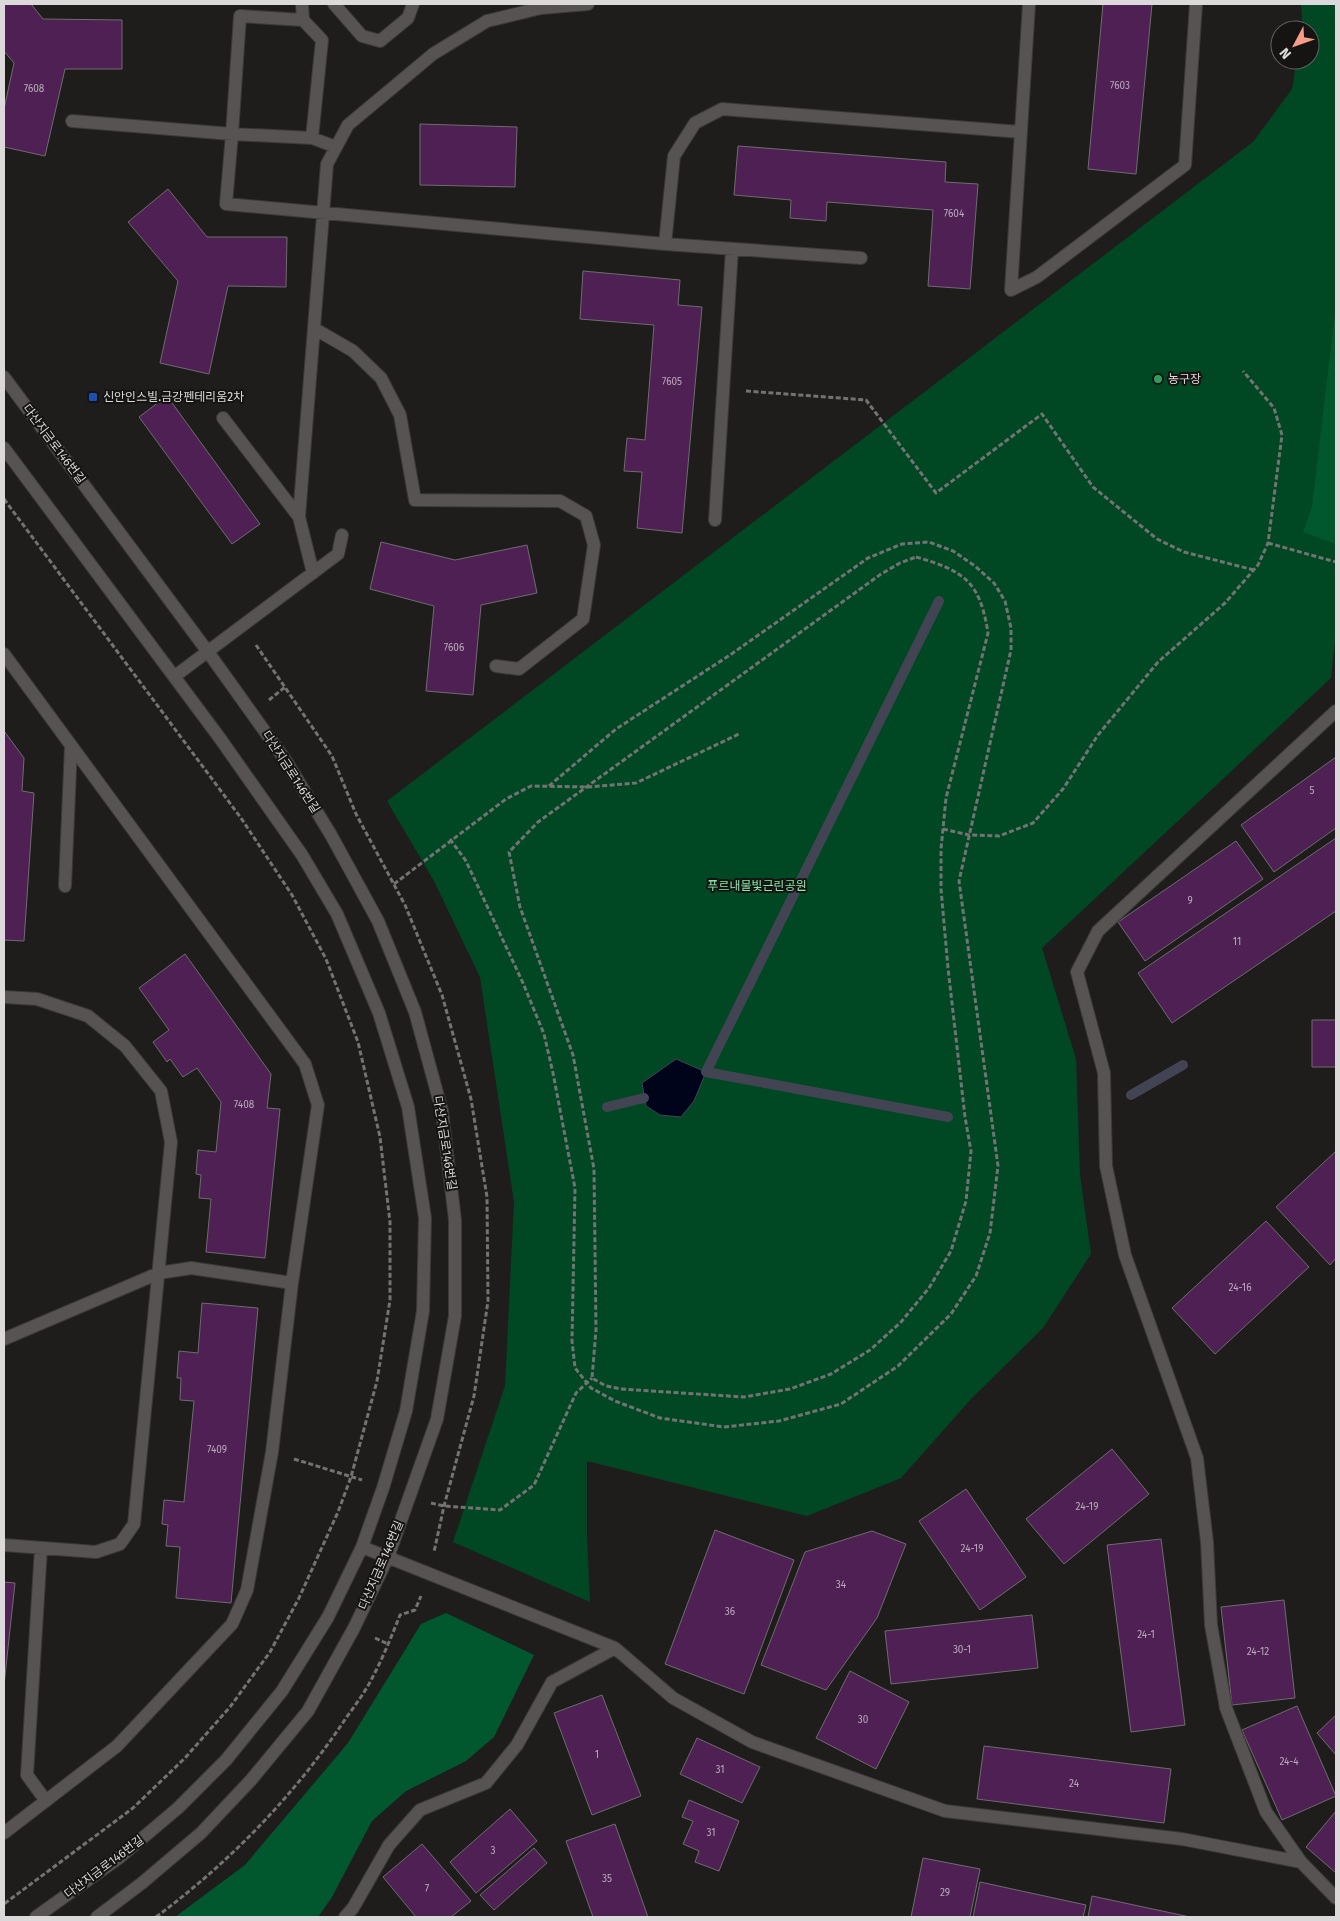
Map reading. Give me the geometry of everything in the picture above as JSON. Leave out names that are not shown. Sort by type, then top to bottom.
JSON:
[{"type":"street","points":[[302,4],[303,20],[322,40],[312,138]]},
{"type":"street","points":[[334,4],[362,36],[380,41],[408,18],[413,4]]},
{"type":"street","points":[[313,573],[299,517],[327,164],[348,125],[433,54],[487,21],[541,8],[588,4]]},
{"type":"street","points":[[1029,4],[1011,290],[1037,277],[1185,165],[1196,4]]},
{"type":"street","points":[[303,20],[240,16],[226,204],[665,244],[861,258]]},
{"type":"street","points":[[665,244],[674,156],[695,123],[722,109],[1021,132]]},
{"type":"street","points":[[72,121],[232,134],[312,138],[336,147]]},
{"type":"street","points":[[715,520],[732,249]]},
{"type":"street","points":[[315,329],[353,352],[381,378],[400,415],[416,500],[560,501],[586,516],[594,545],[583,619],[519,669],[496,666]]},
{"type":"street","name":"다산지금로146번길","points":[[4,377],[208,652],[286,761],[331,835],[378,921],[415,1012],[442,1111],[456,1220],[455,1316],[437,1419],[388,1557],[354,1628],[308,1711],[251,1780],[201,1833],[142,1884],[97,1917]]},
{"type":"street","points":[[223,418],[299,517]]},
{"type":"street","name":"다산지금로146번길","points":[[4,448],[176,676],[302,855],[337,914],[379,1012],[408,1106],[425,1218],[423,1311],[406,1411],[383,1488],[362,1547],[328,1617],[282,1691],[226,1760],[178,1808],[120,1857],[36,1917]]},
{"type":"street","points":[[176,676],[338,554],[342,535]]},
{"type":"street","points":[[4,654],[305,1064],[318,1105],[292,1283],[272,1452],[247,1590],[232,1624],[117,1746],[4,1833]]},
{"type":"street","points":[[1336,711],[1098,931],[1077,972],[1104,1073],[1106,1166],[1124,1255],[1197,1458],[1207,1542],[1210,1625],[1226,1708],[1266,1812],[1302,1862],[1336,1898]]},
{"type":"street","points":[[65,886],[71,746]]},
{"type":"street","points":[[4,997],[37,998],[88,1016],[125,1046],[161,1091],[171,1142],[134,1524],[120,1544],[96,1552],[4,1545]]},
{"type":"street","points":[[4,1339],[159,1272],[191,1268],[292,1283]]},
{"type":"street","points":[[362,1547],[615,1648],[673,1698],[752,1742],[945,1811],[1182,1839],[1302,1862]]},
{"type":"street","points":[[41,1548],[27,1775],[46,1801]]},
{"type":"street","points":[[345,1917],[353,1908],[389,1844],[420,1810],[486,1782],[516,1745],[552,1682],[615,1648]]},
{"type":"path","points":[[943,829],[968,835],[1000,836],[1033,823],[1063,790],[1098,735],[1158,662],[1225,603],[1258,565],[1268,543],[1282,435],[1274,408],[1243,371]]},
{"type":"path","points":[[724,389],[866,400],[936,493],[1042,414],[1093,487],[1157,539],[1184,552],[1254,570]]},
{"type":"path","points":[[4,499],[241,818],[292,895],[326,960],[358,1042],[380,1137],[390,1222],[390,1300],[377,1381],[350,1477],[338,1512],[299,1598],[270,1652],[230,1707],[185,1758],[133,1808],[4,1904]]},
{"type":"path","points":[[450,840],[466,861],[523,983],[544,1034],[574,1188],[572,1341],[575,1368],[591,1388],[615,1401],[660,1418],[724,1427],[779,1421],[841,1404],[898,1366],[951,1314],[976,1276],[982,1263],[990,1233],[998,1166],[959,881],[1011,650],[1011,628],[1006,601],[994,583],[975,566],[953,551],[929,542],[902,544],[868,558],[730,655],[616,729],[549,786]]},
{"type":"path","points":[[1268,543],[1336,562]]},
{"type":"path","points":[[427,1502],[444,1506],[500,1510],[534,1485],[576,1393],[592,1378],[596,1330],[594,1169],[573,1055],[520,907],[509,852],[538,822],[881,574],[900,563],[916,557],[950,569],[966,580],[978,594],[985,612],[988,633],[946,798],[943,829],[941,889],[965,1117],[971,1151],[966,1201],[951,1251],[929,1288],[901,1322],[870,1350],[831,1374],[790,1389],[744,1397],[684,1394],[621,1389],[606,1386],[592,1378]]},
{"type":"path","points":[[272,698],[285,687]]},
{"type":"path","points":[[394,884],[506,798],[531,786],[588,787],[636,783],[740,734]]},
{"type":"path","points":[[272,1452],[369,1483]]},
{"type":"path","points":[[156,1917],[203,1880],[247,1839],[288,1795],[328,1745],[369,1684],[400,1615],[415,1610],[419,1600]]},
{"type":"path","points":[[371,1636],[388,1644]]},
{"type":"green space","name":"푸르내물빛근린공원","points":[[1301,4],[1336,4],[1336,631],[1331,678],[1042,948],[1076,1059],[1080,1175],[1091,1254],[1043,1328],[971,1399],[901,1478],[807,1516],[587,1461],[587,1536],[590,1602],[453,1542],[505,1386],[514,1202],[480,977],[434,881],[387,801],[1253,142],[1292,89],[1295,70],[1320,70],[1320,20],[1302,20]]},
{"type":"green space","points":[[1336,305],[1336,544],[1303,532],[1312,507]]},
{"type":"green space","points":[[446,1613],[534,1655],[494,1737],[466,1761],[406,1791],[372,1821],[332,1897],[318,1917],[175,1917],[245,1865],[348,1743],[421,1624]]},
{"type":"water","points":[[676,1059],[706,1072],[694,1101],[681,1117],[660,1115],[646,1106],[642,1083]]},
{"type":"building","points":[[4,4],[31,4],[43,19],[122,20],[122,69],[65,69],[45,156],[4,147],[4,109],[14,63],[4,51]]},
{"type":"building","points":[[1103,4],[1152,4],[1136,174],[1088,169]]},
{"type":"building","points":[[420,124],[517,127],[515,187],[420,185]]},
{"type":"building","points":[[738,146],[946,162],[945,182],[978,184],[970,289],[928,286],[933,210],[827,202],[826,221],[790,218],[791,200],[734,195]]},
{"type":"building","points":[[168,189],[207,237],[287,237],[286,287],[228,286],[209,374],[160,363],[178,281],[128,222]]},
{"type":"building","points":[[583,271],[680,280],[678,305],[702,307],[682,533],[637,528],[642,472],[624,471],[627,438],[645,440],[654,325],[580,319]]},
{"type":"building","points":[[167,396],[260,524],[232,544],[139,417]]},
{"type":"building","points":[[381,542],[455,560],[527,545],[537,593],[481,605],[473,695],[426,691],[434,606],[370,589]]},
{"type":"building","points":[[4,731],[24,758],[22,791],[34,793],[24,941],[4,940]]},
{"type":"building","points":[[1336,757],[1336,828],[1274,872],[1241,825]]},
{"type":"building","points":[[1336,838],[1336,911],[1172,1023],[1138,973]]},
{"type":"building","points":[[1236,841],[1263,879],[1145,961],[1118,922]]},
{"type":"building","points":[[185,954],[271,1074],[267,1108],[280,1109],[265,1258],[206,1252],[211,1199],[199,1198],[201,1175],[196,1174],[198,1150],[216,1152],[221,1102],[197,1068],[183,1077],[170,1059],[167,1062],[153,1042],[169,1030],[139,988]]},
{"type":"building","points":[[1312,1020],[1336,1020],[1336,1067],[1312,1067]]},
{"type":"building","points":[[1336,1151],[1336,1258],[1330,1265],[1276,1207]]},
{"type":"building","points":[[1266,1221],[1309,1267],[1215,1354],[1172,1308]]},
{"type":"building","points":[[202,1303],[258,1308],[231,1603],[176,1598],[180,1547],[166,1546],[168,1525],[162,1524],[164,1500],[184,1502],[194,1401],[180,1400],[181,1378],[177,1378],[179,1351],[198,1353]]},
{"type":"building","points":[[1112,1449],[1149,1494],[1064,1564],[1026,1519]]},
{"type":"building","points":[[966,1489],[1026,1577],[980,1610],[919,1521]]},
{"type":"building","points":[[715,1530],[794,1560],[744,1694],[665,1664]]},
{"type":"building","points":[[872,1531],[906,1544],[877,1618],[826,1690],[761,1665],[805,1552]]},
{"type":"building","points":[[1161,1539],[1185,1725],[1131,1732],[1107,1545]]},
{"type":"building","points":[[4,1582],[15,1583],[4,1685]]},
{"type":"building","points":[[1284,1600],[1295,1698],[1232,1705],[1221,1607]]},
{"type":"building","points":[[1032,1615],[1038,1668],[891,1684],[885,1631]]},
{"type":"building","points":[[850,1671],[909,1702],[876,1769],[816,1738]]},
{"type":"building","points":[[602,1695],[641,1796],[592,1815],[554,1713]]},
{"type":"building","points":[[1297,1706],[1336,1796],[1282,1820],[1242,1730]]},
{"type":"building","points":[[1336,1715],[1336,1755],[1317,1733]]},
{"type":"building","points":[[697,1738],[760,1767],[742,1803],[680,1774]]},
{"type":"building","points":[[984,1746],[1171,1769],[1164,1823],[977,1799]]},
{"type":"building","points":[[689,1800],[739,1821],[719,1871],[695,1862],[699,1851],[683,1844],[693,1821],[682,1817]]},
{"type":"building","points":[[510,1809],[537,1841],[476,1893],[450,1862]]},
{"type":"building","points":[[1336,1811],[1336,1873],[1306,1847]]},
{"type":"building","points":[[615,1824],[648,1917],[593,1917],[566,1841]]},
{"type":"building","points":[[422,1844],[471,1901],[451,1917],[416,1917],[383,1877]]},
{"type":"building","points":[[534,1848],[547,1863],[494,1910],[480,1895]]},
{"type":"building","points":[[923,1858],[980,1869],[970,1917],[911,1917]]},
{"type":"building","points":[[980,1882],[1086,1905],[1083,1917],[973,1917]]},
{"type":"building","points":[[1092,1896],[1190,1917],[1088,1917]]},
{"type":"waterway","points":[[939,601],[706,1072],[948,1117]]},
{"type":"waterway","points":[[1131,1095],[1183,1065]]},
{"type":"waterway","points":[[607,1107],[644,1098]]},
{"type":"place","name":"농구장","points":[[1158,379]]},
{"type":"place","name":"신안인스빌.금강펜테리움2차","points":[[93,397]]}]
